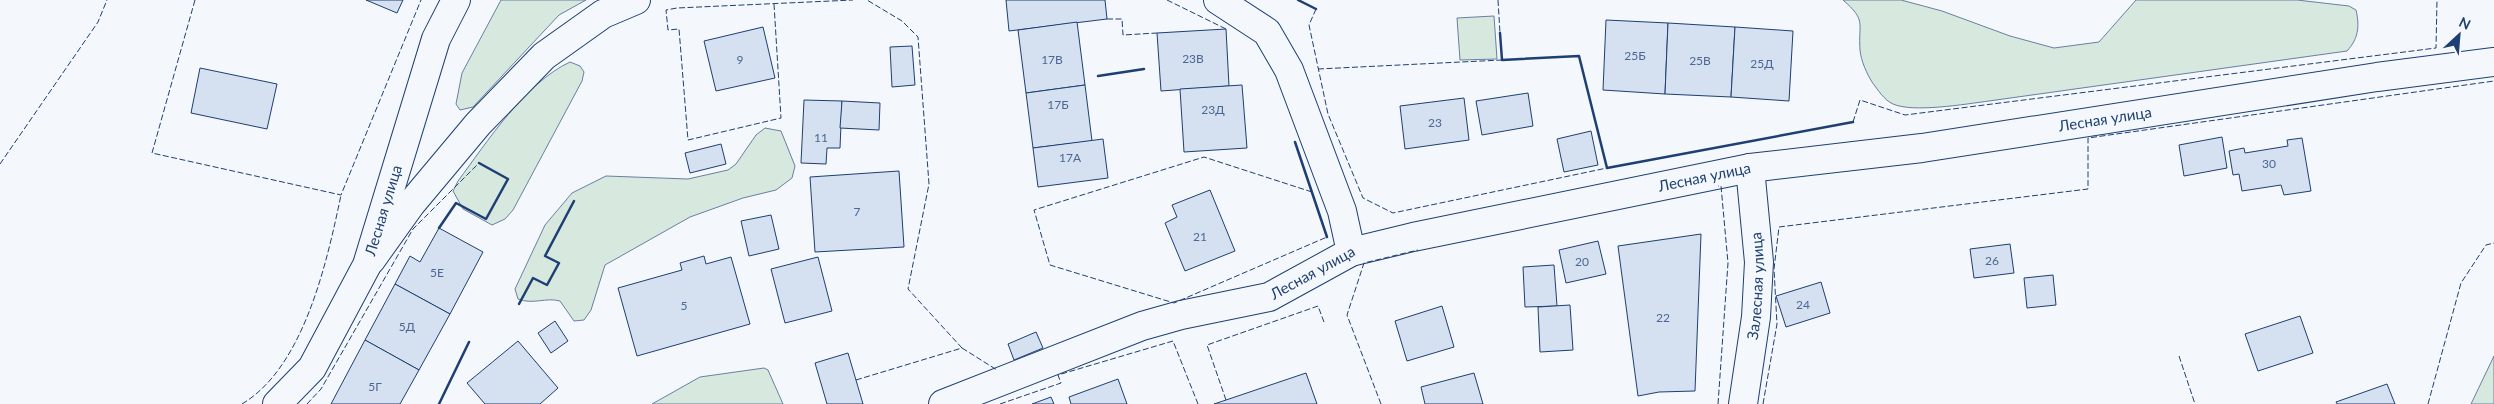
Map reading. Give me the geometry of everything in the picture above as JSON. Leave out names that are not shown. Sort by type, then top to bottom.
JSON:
[{"type":"street","name":"Лесная улица","points":[[277,404],[312,368],[367,265],[436,39],[456,0]]},
{"type":"street","points":[[367,265],[410,204],[478,124],[544,56],[603,14],[636,0]]},
{"type":"street","points":[[1218,0],[1267,32],[1288,70],[1342,211],[1351,252]]},
{"type":"street","name":"Лесная улица","points":[[943,404],[1142,326],[1181,315],[1269,297],[1351,252],[1750,168],[1922,148],[2377,77],[2494,62]]},
{"type":"street","name":"Залесная улица","points":[[1743,404],[1756,317],[1759,262],[1750,168]]},
{"type":"shaded area","points":[[501,0],[586,0],[559,15],[473,107],[460,110],[456,104],[462,73]]},
{"type":"shaded area","points":[[1843,0],[1901,0],[1942,11],[2010,36],[2054,48],[2099,42],[2136,0],[2297,0],[2349,6],[2356,10],[2358,27],[2354,42],[2347,51],[1967,104],[1913,108],[1893,104],[1881,95],[1872,82],[1864,67],[1861,54],[1860,22],[1856,13]]},
{"type":"shaded area","points":[[1494,16],[1497,59],[1460,60],[1457,18]]},
{"type":"shaded area","points":[[570,62],[580,66],[584,72],[582,81],[513,210],[505,219],[492,225],[463,209],[453,191],[458,181],[494,132],[522,99],[553,72]]},
{"type":"shaded area","points":[[765,128],[781,131],[795,166],[792,178],[776,190],[743,198],[690,217],[605,265],[591,310],[584,320],[574,321],[560,301],[524,301],[518,299],[515,289],[545,225],[572,193],[606,176],[688,179],[728,170],[736,164],[756,135]]},
{"type":"shaded area","points":[[2494,356],[2494,404],[2471,404]]},
{"type":"shaded area","points":[[764,368],[768,370],[783,404],[652,404],[700,377]]},
{"type":"building","points":[[366,0],[403,0],[397,13]]},
{"type":"building","points":[[1006,0],[1105,0],[1107,19],[1009,31]]},
{"type":"building","points":[[1606,20],[1668,23],[1665,94],[1603,90]]},
{"type":"building","points":[[1077,22],[1085,85],[1026,93],[1018,30]]},
{"type":"building","points":[[1668,23],[1735,27],[1731,97],[1665,94]]},
{"type":"building","points":[[763,27],[775,78],[716,91],[704,41]]},
{"type":"building","points":[[1735,27],[1793,31],[1789,101],[1731,97]]},
{"type":"building","points":[[1226,29],[1229,86],[1161,91],[1157,33]]},
{"type":"building","points":[[912,46],[915,85],[892,87],[890,47]]},
{"type":"building","points":[[200,68],[277,84],[267,129],[191,113]]},
{"type":"building","points":[[1085,85],[1092,141],[1033,148],[1026,93]]},
{"type":"building","points":[[1242,85],[1247,148],[1184,152],[1180,89]]},
{"type":"building","points":[[1528,93],[1533,126],[1482,135],[1476,101]]},
{"type":"building","points":[[1464,98],[1469,140],[1405,149],[1400,106]]},
{"type":"building","points":[[804,100],[842,101],[840,148],[827,148],[826,164],[801,163]]},
{"type":"building","points":[[842,101],[880,103],[879,130],[840,128]]},
{"type":"building","points":[[1591,131],[1598,165],[1564,172],[1557,139]]},
{"type":"building","points":[[2222,137],[2227,168],[2184,176],[2179,145]]},
{"type":"building","points":[[2302,138],[2311,191],[2284,195],[2281,185],[2242,191],[2239,174],[2233,175],[2229,151],[2244,148],[2245,153],[2288,146],[2287,140]]},
{"type":"building","points":[[1103,139],[1108,178],[1038,187],[1033,148]]},
{"type":"building","points":[[721,144],[726,164],[690,173],[685,153]]},
{"type":"building","points":[[899,171],[904,247],[815,252],[810,177]]},
{"type":"building","points":[[1210,190],[1235,251],[1185,271],[1165,223],[1177,217],[1172,205]]},
{"type":"building","points":[[771,215],[779,249],[749,256],[741,221]]},
{"type":"building","points":[[439,228],[483,252],[450,314],[395,284],[410,256],[420,262]]},
{"type":"building","points":[[1701,234],[1695,391],[1659,392],[1638,396],[1618,246]]},
{"type":"building","points":[[1598,241],[1606,274],[1566,283],[1559,250]]},
{"type":"building","points":[[2010,244],[2014,273],[1974,278],[1970,249]]},
{"type":"building","points":[[704,256],[706,264],[731,257],[750,324],[637,356],[618,288],[682,270],[680,263]]},
{"type":"building","points":[[818,257],[832,311],[785,323],[771,269]]},
{"type":"building","points":[[1554,265],[1557,306],[1525,307],[1523,267]]},
{"type":"building","points":[[2053,275],[2056,305],[2027,308],[2024,278]]},
{"type":"building","points":[[1821,282],[1830,313],[1786,327],[1776,296]]},
{"type":"building","points":[[395,284],[450,314],[419,370],[365,340]]},
{"type":"building","points":[[1570,305],[1573,350],[1540,352],[1538,307]]},
{"type":"building","points":[[1442,306],[1454,347],[1407,361],[1395,321]]},
{"type":"building","points":[[2300,316],[2313,353],[2258,371],[2245,334]]},
{"type":"building","points":[[555,321],[568,341],[551,353],[538,333]]},
{"type":"building","points":[[1036,332],[1043,348],[1014,360],[1008,344]]},
{"type":"building","points":[[365,340],[419,370],[400,404],[331,404]]},
{"type":"building","points":[[518,341],[558,388],[540,404],[485,404],[467,383]]},
{"type":"building","points":[[848,353],[863,404],[827,404],[815,363]]},
{"type":"building","points":[[1306,373],[1317,404],[1214,404],[1226,400]]},
{"type":"building","points":[[1474,373],[1483,404],[1425,404],[1421,387]]},
{"type":"building","points":[[1118,379],[1127,404],[1071,404],[1069,397]]},
{"type":"building","points":[[2387,384],[2395,404],[2337,404],[2336,402]]},
{"type":"building","points":[[1051,397],[1054,404],[1032,404]]},
{"type":"fence","points":[[0,164],[98,22],[107,0]]},
{"type":"fence","points":[[195,0],[152,153],[341,195],[421,0]]},
{"type":"fence","points":[[774,4],[781,118],[688,140],[679,29],[668,30],[666,10],[677,8],[853,0]]},
{"type":"fence","points":[[856,380],[962,348],[908,289],[929,184],[918,37],[902,21],[867,0]]},
{"type":"fence","points":[[1167,0],[1226,29]]},
{"type":"fence","points":[[1498,0],[1500,33]]},
{"type":"fence","points":[[1853,122],[1860,100],[1905,115],[2436,48],[2437,0]]},
{"type":"fence","points":[[1316,9],[1309,25],[1328,114],[1363,198],[1393,213],[1607,168]]},
{"type":"fence","points":[[1107,19],[1122,19],[1123,35],[1157,33]]},
{"type":"fence","points":[[1318,69],[1502,60]]},
{"type":"fence","points":[[1763,404],[1777,324],[1774,269],[1779,227],[2088,189],[2088,138],[2494,81]]},
{"type":"fence","points":[[1312,192],[1204,157],[1034,210],[1050,265],[1174,303],[1327,237]]},
{"type":"fence","points":[[307,404],[321,389],[413,229],[479,163]]},
{"type":"fence","points":[[1718,186],[1721,186],[1728,263],[1718,404]]},
{"type":"fence","points":[[242,404],[263,387],[282,365],[297,339],[310,311],[320,281],[341,195]]},
{"type":"fence","points":[[2428,404],[2461,283],[2486,245],[2494,243]]},
{"type":"fence","points":[[1381,404],[1347,315],[1364,263],[1418,250]]},
{"type":"fence","points":[[1226,400],[1207,345],[1318,306],[1324,322]]},
{"type":"fence","points":[[1000,404],[1061,383],[1058,375],[1173,341],[1198,404]]},
{"type":"fence","points":[[962,348],[997,370]]},
{"type":"fence","points":[[2179,356],[2195,404]]},
{"type":"wall","points":[[1298,0],[1316,9]]},
{"type":"wall","points":[[1500,33],[1502,60],[1579,56],[1607,168],[1853,122]]},
{"type":"wall","points":[[1098,76],[1144,69]]},
{"type":"wall","points":[[1295,142],[1327,237]]},
{"type":"wall","points":[[439,228],[456,203],[486,219],[508,179],[479,163]]},
{"type":"wall","points":[[519,304],[533,278],[547,285],[559,263],[545,256],[574,201]]},
{"type":"wall","points":[[439,404],[469,342]]}]
